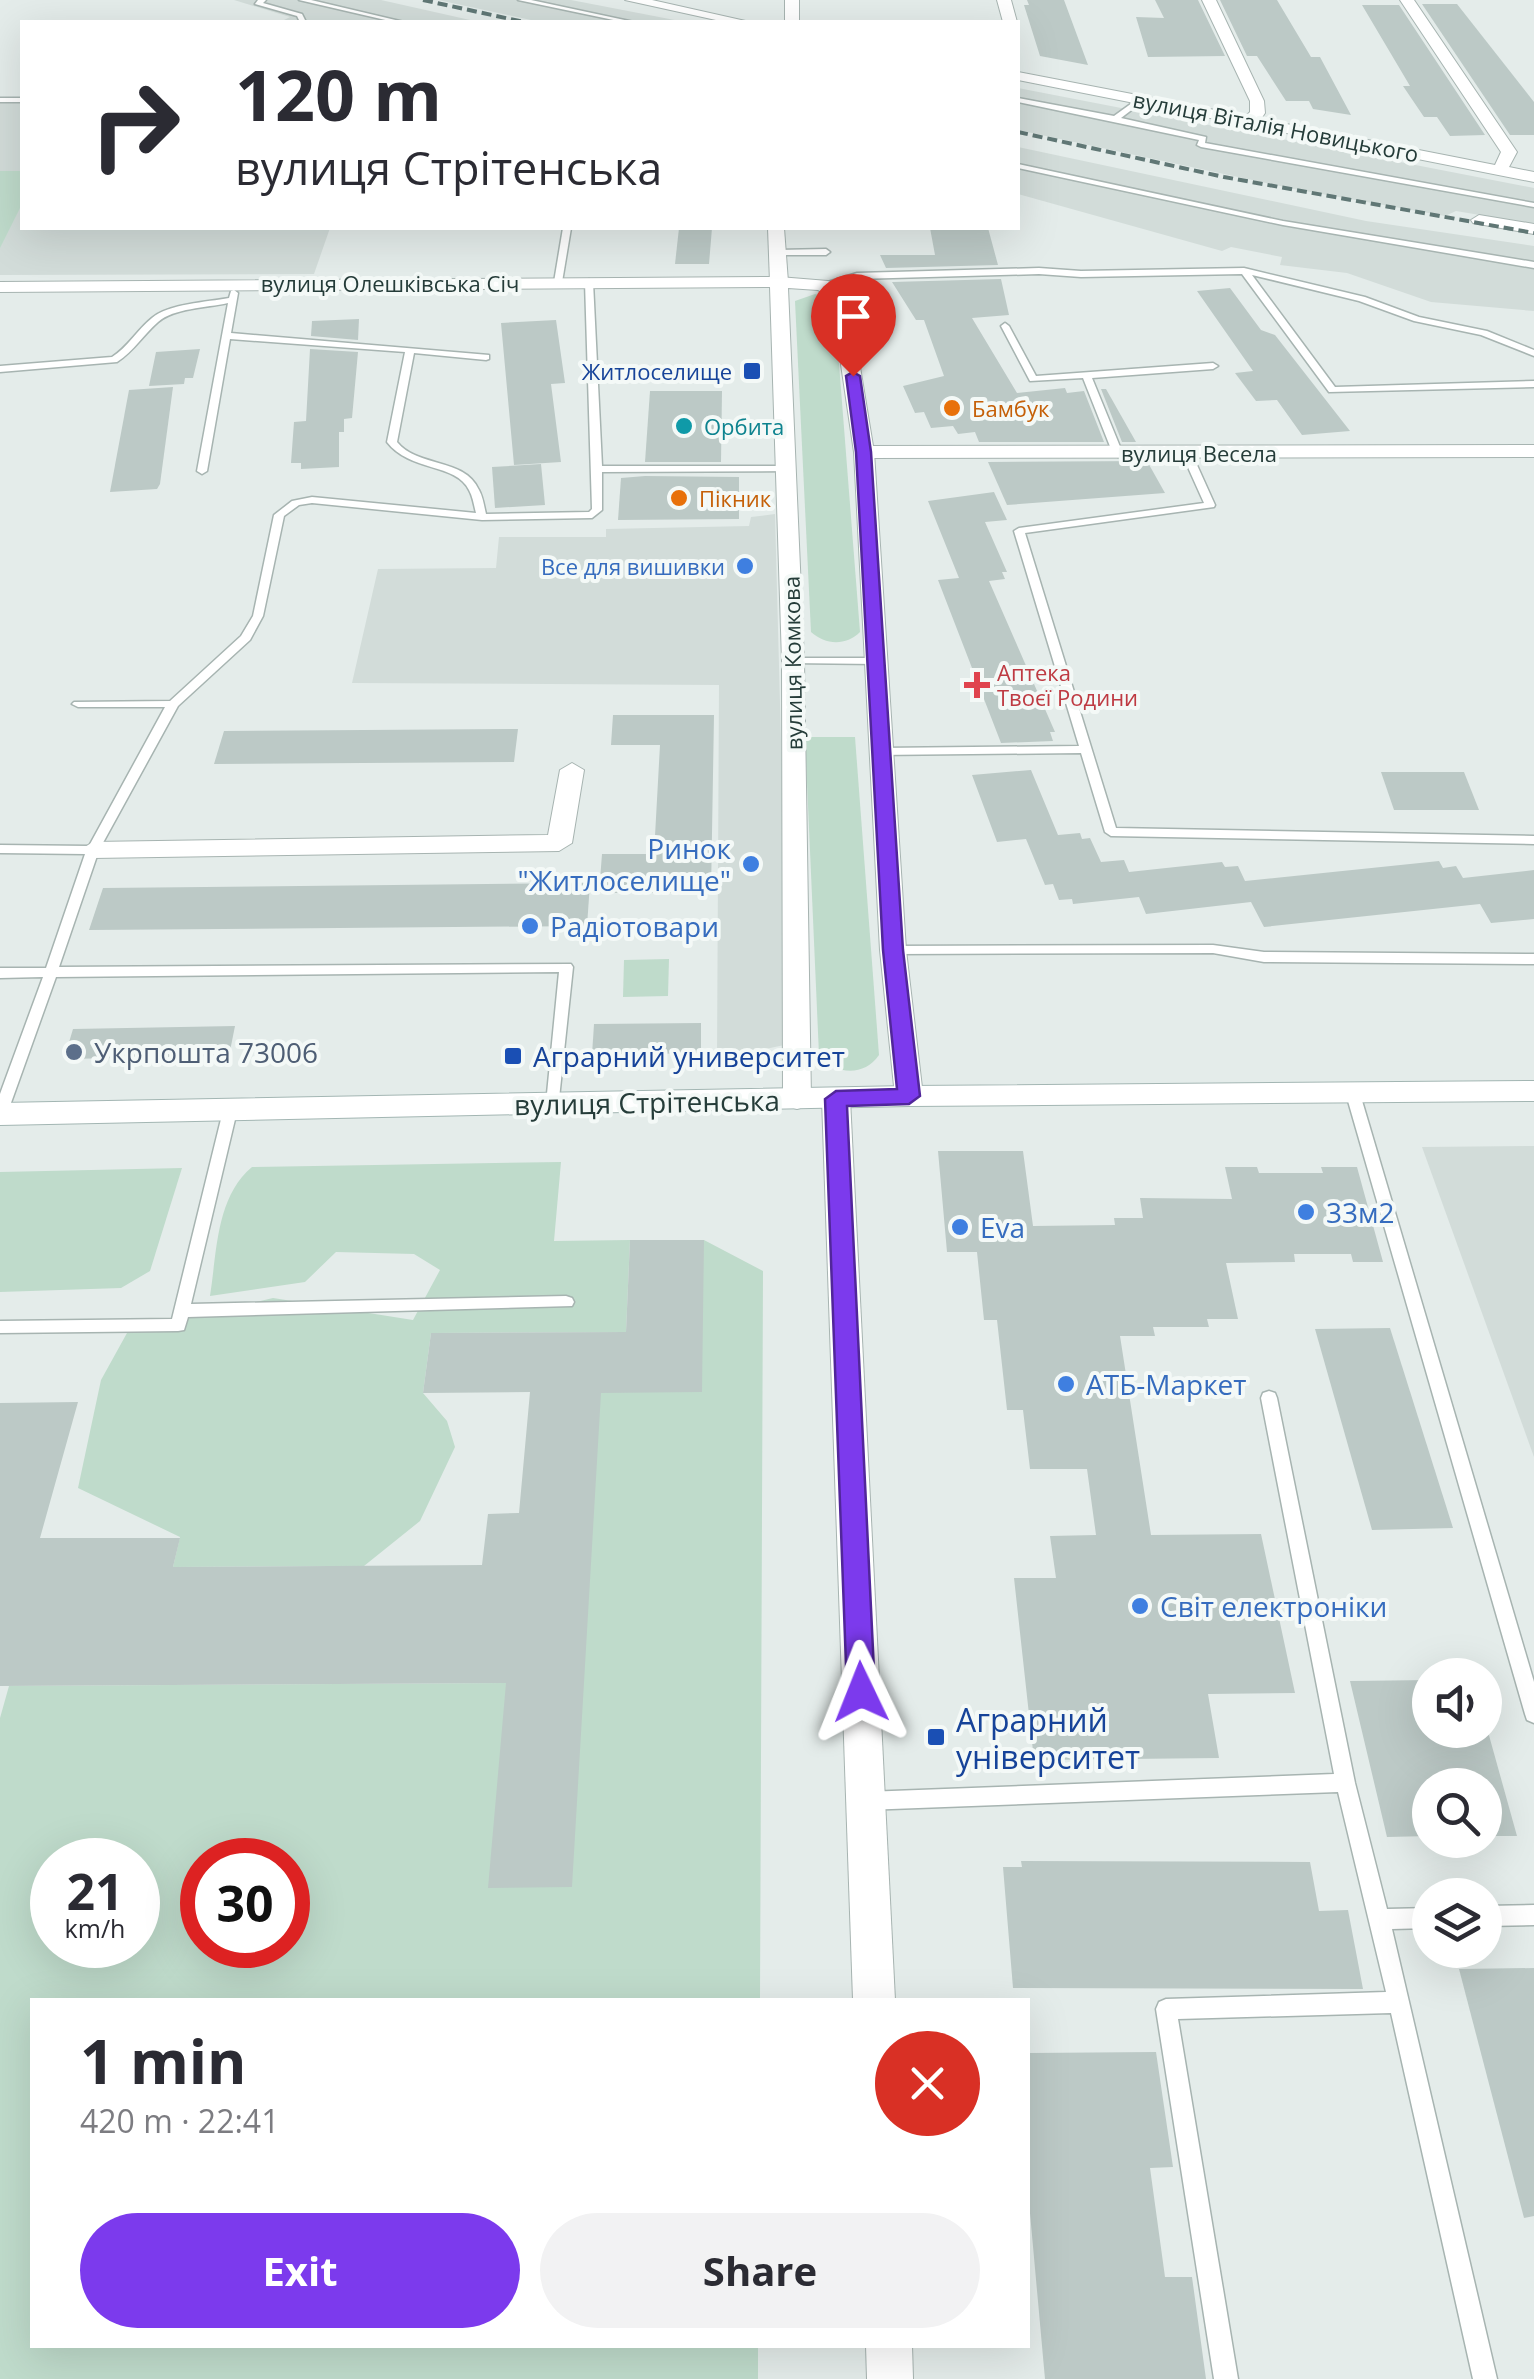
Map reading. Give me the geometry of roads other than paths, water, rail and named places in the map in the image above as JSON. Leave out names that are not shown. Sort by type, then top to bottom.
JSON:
[{"type":"street","points":[[632,0],[734,20]]},
{"type":"street","points":[[1209,0],[1257,101],[1258,113],[1250,121]]},
{"type":"street","points":[[1407,0],[1509,152],[1500,170]]},
{"type":"street","name":"вулиця Віталія Новицького","points":[[1020,76],[1534,177]]},
{"type":"street","points":[[1479,220],[1534,229]]},
{"type":"street","name":"вулиця Комкова","points":[[776,230],[794,660],[797,1099]]},
{"type":"street","name":"вулиця Олешківська Січ","points":[[0,287],[234,292],[558,282],[822,285]]},
{"type":"street","points":[[822,285],[842,300],[864,452],[893,950],[909,1096]]},
{"type":"street","name":"вулиця Весела","points":[[864,452],[1534,452]]},
{"type":"street","points":[[93,850],[559,843],[572,770]]},
{"type":"street","name":"вулиця Стрітенська","points":[[0,1114],[909,1096],[1534,1091]]},
{"type":"street","points":[[836,1099],[874,1998]]},
{"type":"street","points":[[888,2348],[890,2379]]},
{"type":"lane","points":[[264,0],[257,3],[300,16],[302,20]]},
{"type":"lane","points":[[302,0],[392,20]]},
{"type":"lane","points":[[520,0],[621,20]]},
{"type":"lane","points":[[1020,100],[1202,140],[1201,145],[1534,205]]},
{"type":"lane","points":[[1115,119],[1140,100]]},
{"type":"lane","points":[[1020,166],[1283,224],[1534,265]]},
{"type":"lane","points":[[558,282],[567,230]]},
{"type":"lane","points":[[778,253],[826,252]]},
{"type":"lane","points":[[822,285],[856,276],[1244,271],[1362,298],[1416,319],[1484,333],[1534,353]]},
{"type":"lane","points":[[1244,271],[1332,390],[1534,384]]},
{"type":"lane","points":[[0,1114],[93,850],[173,704],[246,638],[258,616],[279,515],[284,508],[312,500],[482,517],[592,515],[597,510],[589,282]]},
{"type":"lane","points":[[0,369],[114,360],[157,317],[234,292],[202,470]]},
{"type":"lane","points":[[1005,326],[1033,379],[1213,366]]},
{"type":"lane","points":[[229,336],[486,357]]},
{"type":"lane","points":[[410,350],[392,442],[397,452],[466,480],[482,517]]},
{"type":"lane","points":[[1086,375],[1118,454]]},
{"type":"lane","points":[[1186,454],[1210,505],[1020,531],[1111,832],[1534,840]]},
{"type":"lane","points":[[598,469],[787,469]]},
{"type":"lane","points":[[794,660],[876,660]]},
{"type":"lane","points":[[78,704],[173,704]]},
{"type":"lane","points":[[882,752],[1086,750]]},
{"type":"lane","points":[[0,849],[93,850]]},
{"type":"lane","points":[[893,950],[1213,949],[1264,957],[1534,959]]},
{"type":"lane","points":[[0,973],[566,967],[554,1104]]},
{"type":"lane","points":[[1352,1094],[1534,1714]]},
{"type":"lane","points":[[0,1327],[178,1325],[230,1111]]},
{"type":"lane","points":[[182,1311],[566,1302]]},
{"type":"lane","points":[[1268,1398],[1345,1783],[1380,1919],[1484,2379]]},
{"type":"lane","points":[[865,1801],[1345,1783]]},
{"type":"lane","points":[[1502,1916],[1534,1915]]},
{"type":"lane","points":[[1380,1919],[1412,1918]]},
{"type":"lane","points":[[1226,2379],[1166,2008],[1398,2002]]},
{"type":"railway","points":[[423,0],[515,20]]},
{"type":"railway","points":[[1020,132],[1224,177],[1534,233]]},
{"type":"place","name":"Житлоселище","points":[[752,371]]},
{"type":"place","name":"Бамбук","points":[[952,408]]},
{"type":"place","name":"Орбита","points":[[684,426]]},
{"type":"place","name":"Пікник","points":[[679,498]]},
{"type":"place","name":"Все для вишивки","points":[[745,566]]},
{"type":"place","name":"Аптека Твоєї Родини","points":[[977,685]]},
{"type":"place","name":"Ринок \"Житлоселище\"","points":[[751,864]]},
{"type":"place","name":"Радіотовари","points":[[530,926]]},
{"type":"place","name":"Укрпошта 73006","points":[[74,1052]]},
{"type":"place","name":"Аграрний университет","points":[[513,1056]]},
{"type":"place","name":"33м2","points":[[1306,1212]]},
{"type":"place","name":"Eva","points":[[960,1227]]},
{"type":"place","name":"АТБ-Маркет","points":[[1066,1384]]},
{"type":"place","name":"Світ електроніки","points":[[1140,1606]]},
{"type":"place","name":"Аграрний університет","points":[[936,1737]]}]
